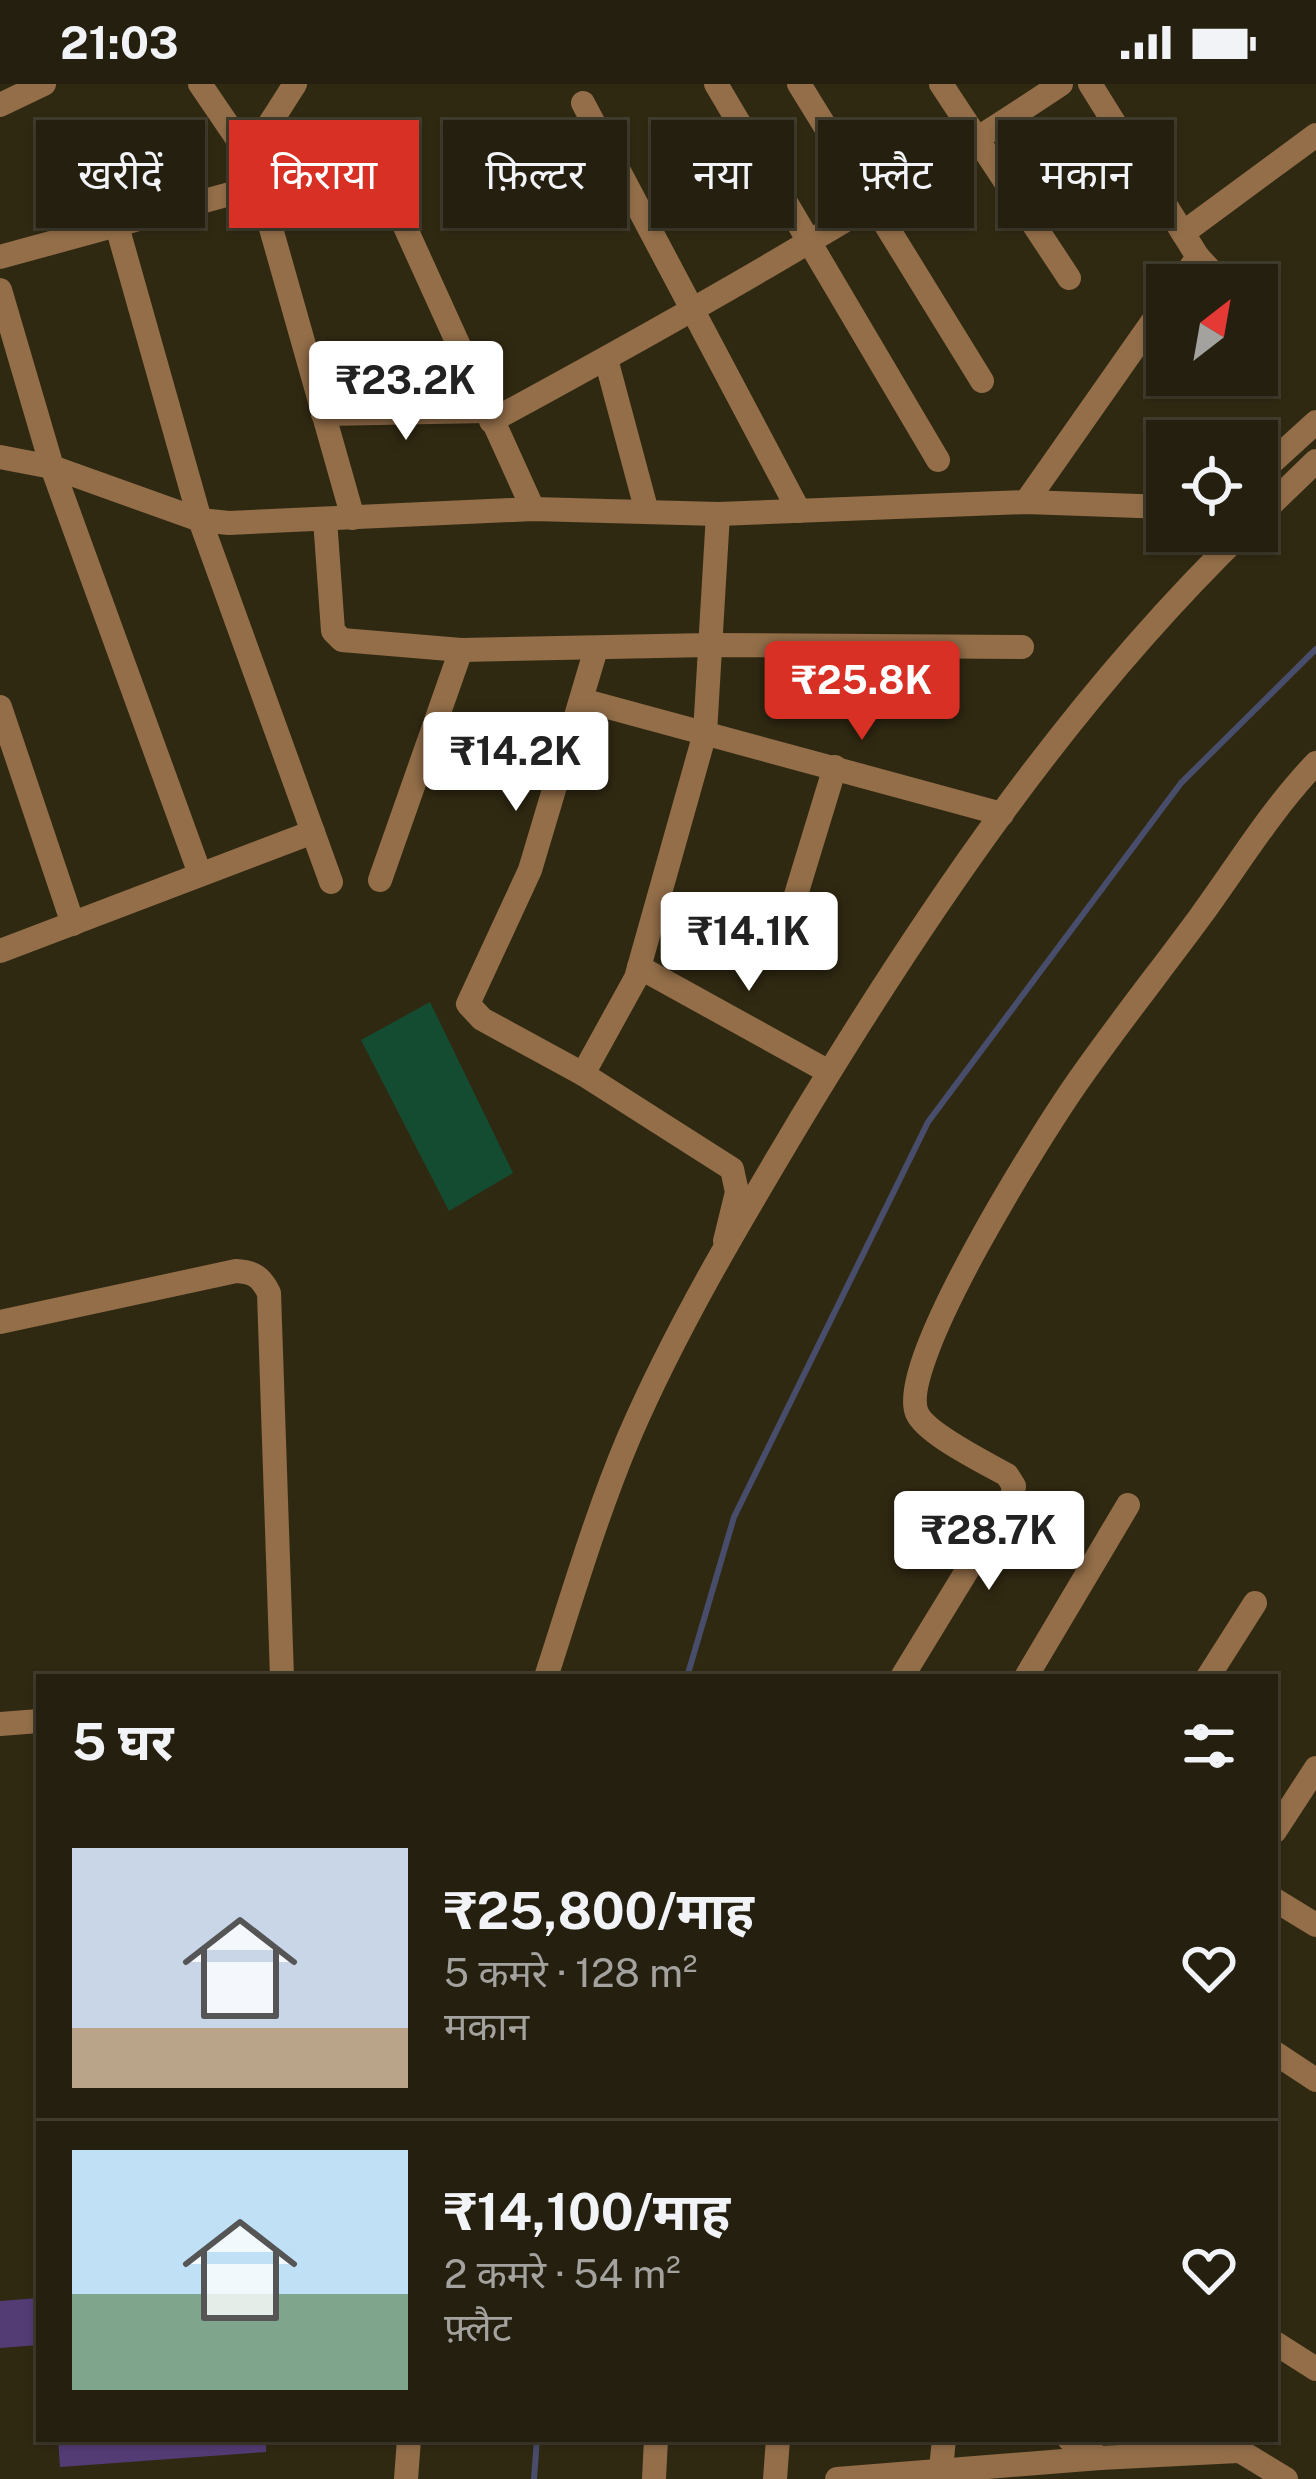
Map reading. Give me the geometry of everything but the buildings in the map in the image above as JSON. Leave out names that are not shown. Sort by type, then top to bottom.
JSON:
[{"type":"street","points":[[0,105],[44,84]]},
{"type":"street","points":[[200,84],[229,127]]},
{"type":"street","points":[[272,120],[295,84]]},
{"type":"street","points":[[716,84],[938,460]]},
{"type":"street","points":[[799,84],[822,120]]},
{"type":"street","points":[[940,84],[1069,278]]},
{"type":"street","points":[[976,140],[1061,84]]},
{"type":"street","points":[[1090,84],[1204,264]]},
{"type":"street","points":[[584,103],[799,511]]},
{"type":"street","points":[[1183,233],[1316,135]]},
{"type":"street","points":[[0,257],[109,228]]},
{"type":"street","points":[[118,228],[200,520],[331,882]]},
{"type":"street","points":[[271,228],[352,518]]},
{"type":"street","points":[[405,228],[532,509]]},
{"type":"street","points":[[323,414],[489,416],[606,358],[828,228]]},
{"type":"street","points":[[891,228],[982,381]]},
{"type":"street","points":[[1193,264],[1198,257]]},
{"type":"street","points":[[0,290],[52,467],[200,874]]},
{"type":"street","points":[[1027,502],[1146,331]]},
{"type":"street","points":[[606,358],[646,512]]},
{"type":"street","points":[[1278,457],[1316,422]]},
{"type":"street","points":[[0,458],[52,467],[200,520],[229,523],[532,509],[718,514],[1027,502],[1146,506]]},
{"type":"street","points":[[1278,497],[1316,460]]},
{"type":"street","points":[[583,1074],[628,996],[639,967],[705,733],[718,514]]},
{"type":"street","points":[[325,519],[333,631],[342,640],[461,650],[709,645],[1022,647]]},
{"type":"street","points":[[547,1674],[623,1450],[722,1253],[830,1072],[941,897],[1002,814],[1100,690],[1225,552]]},
{"type":"street","points":[[596,649],[530,870],[468,1004],[482,1019],[583,1074],[732,1169],[737,1192],[722,1253]]},
{"type":"street","points":[[380,880],[461,650]]},
{"type":"street","points":[[582,700],[1002,814]]},
{"type":"street","points":[[0,707],[73,924]]},
{"type":"street","points":[[904,1674],[1012,1497],[1014,1486],[1006,1475],[931,1430],[917,1416],[918,1376],[942,1313],[1071,1090],[1258,833],[1316,763]]},
{"type":"street","points":[[781,944],[836,767]]},
{"type":"street","points":[[0,951],[313,832]]},
{"type":"street","points":[[639,967],[830,1072]]},
{"type":"street","points":[[0,1322],[236,1270],[252,1272],[262,1280],[269,1293],[282,1674]]},
{"type":"street","points":[[1028,1674],[1127,1505]]},
{"type":"street","points":[[1210,1674],[1255,1603]]},
{"type":"street","points":[[0,1724],[36,1721]]},
{"type":"street","points":[[1278,1826],[1316,1768]]},
{"type":"street","points":[[1278,1902],[1316,1925]]},
{"type":"street","points":[[1278,2056],[1316,2080]]},
{"type":"street","points":[[1278,2345],[1316,2369]]},
{"type":"street","points":[[406,2479],[409,2442]]},
{"type":"street","points":[[654,2479],[656,2442]]},
{"type":"street","points":[[775,2479],[778,2442]]},
{"type":"street","points":[[940,2475],[944,2442]]},
{"type":"street","points":[[1074,2442],[1100,2458]]},
{"type":"street","points":[[838,2479],[940,2475],[1100,2458],[1242,2458],[1286,2479]]},
{"type":"green space","points":[[430,1002],[513,1173],[449,1211],[361,1040]]},
{"type":"waterway","points":[[688,1674],[734,1517],[928,1122],[1181,783],[1316,649]]},
{"type":"waterway","points":[[534,2479],[537,2442]]}]
